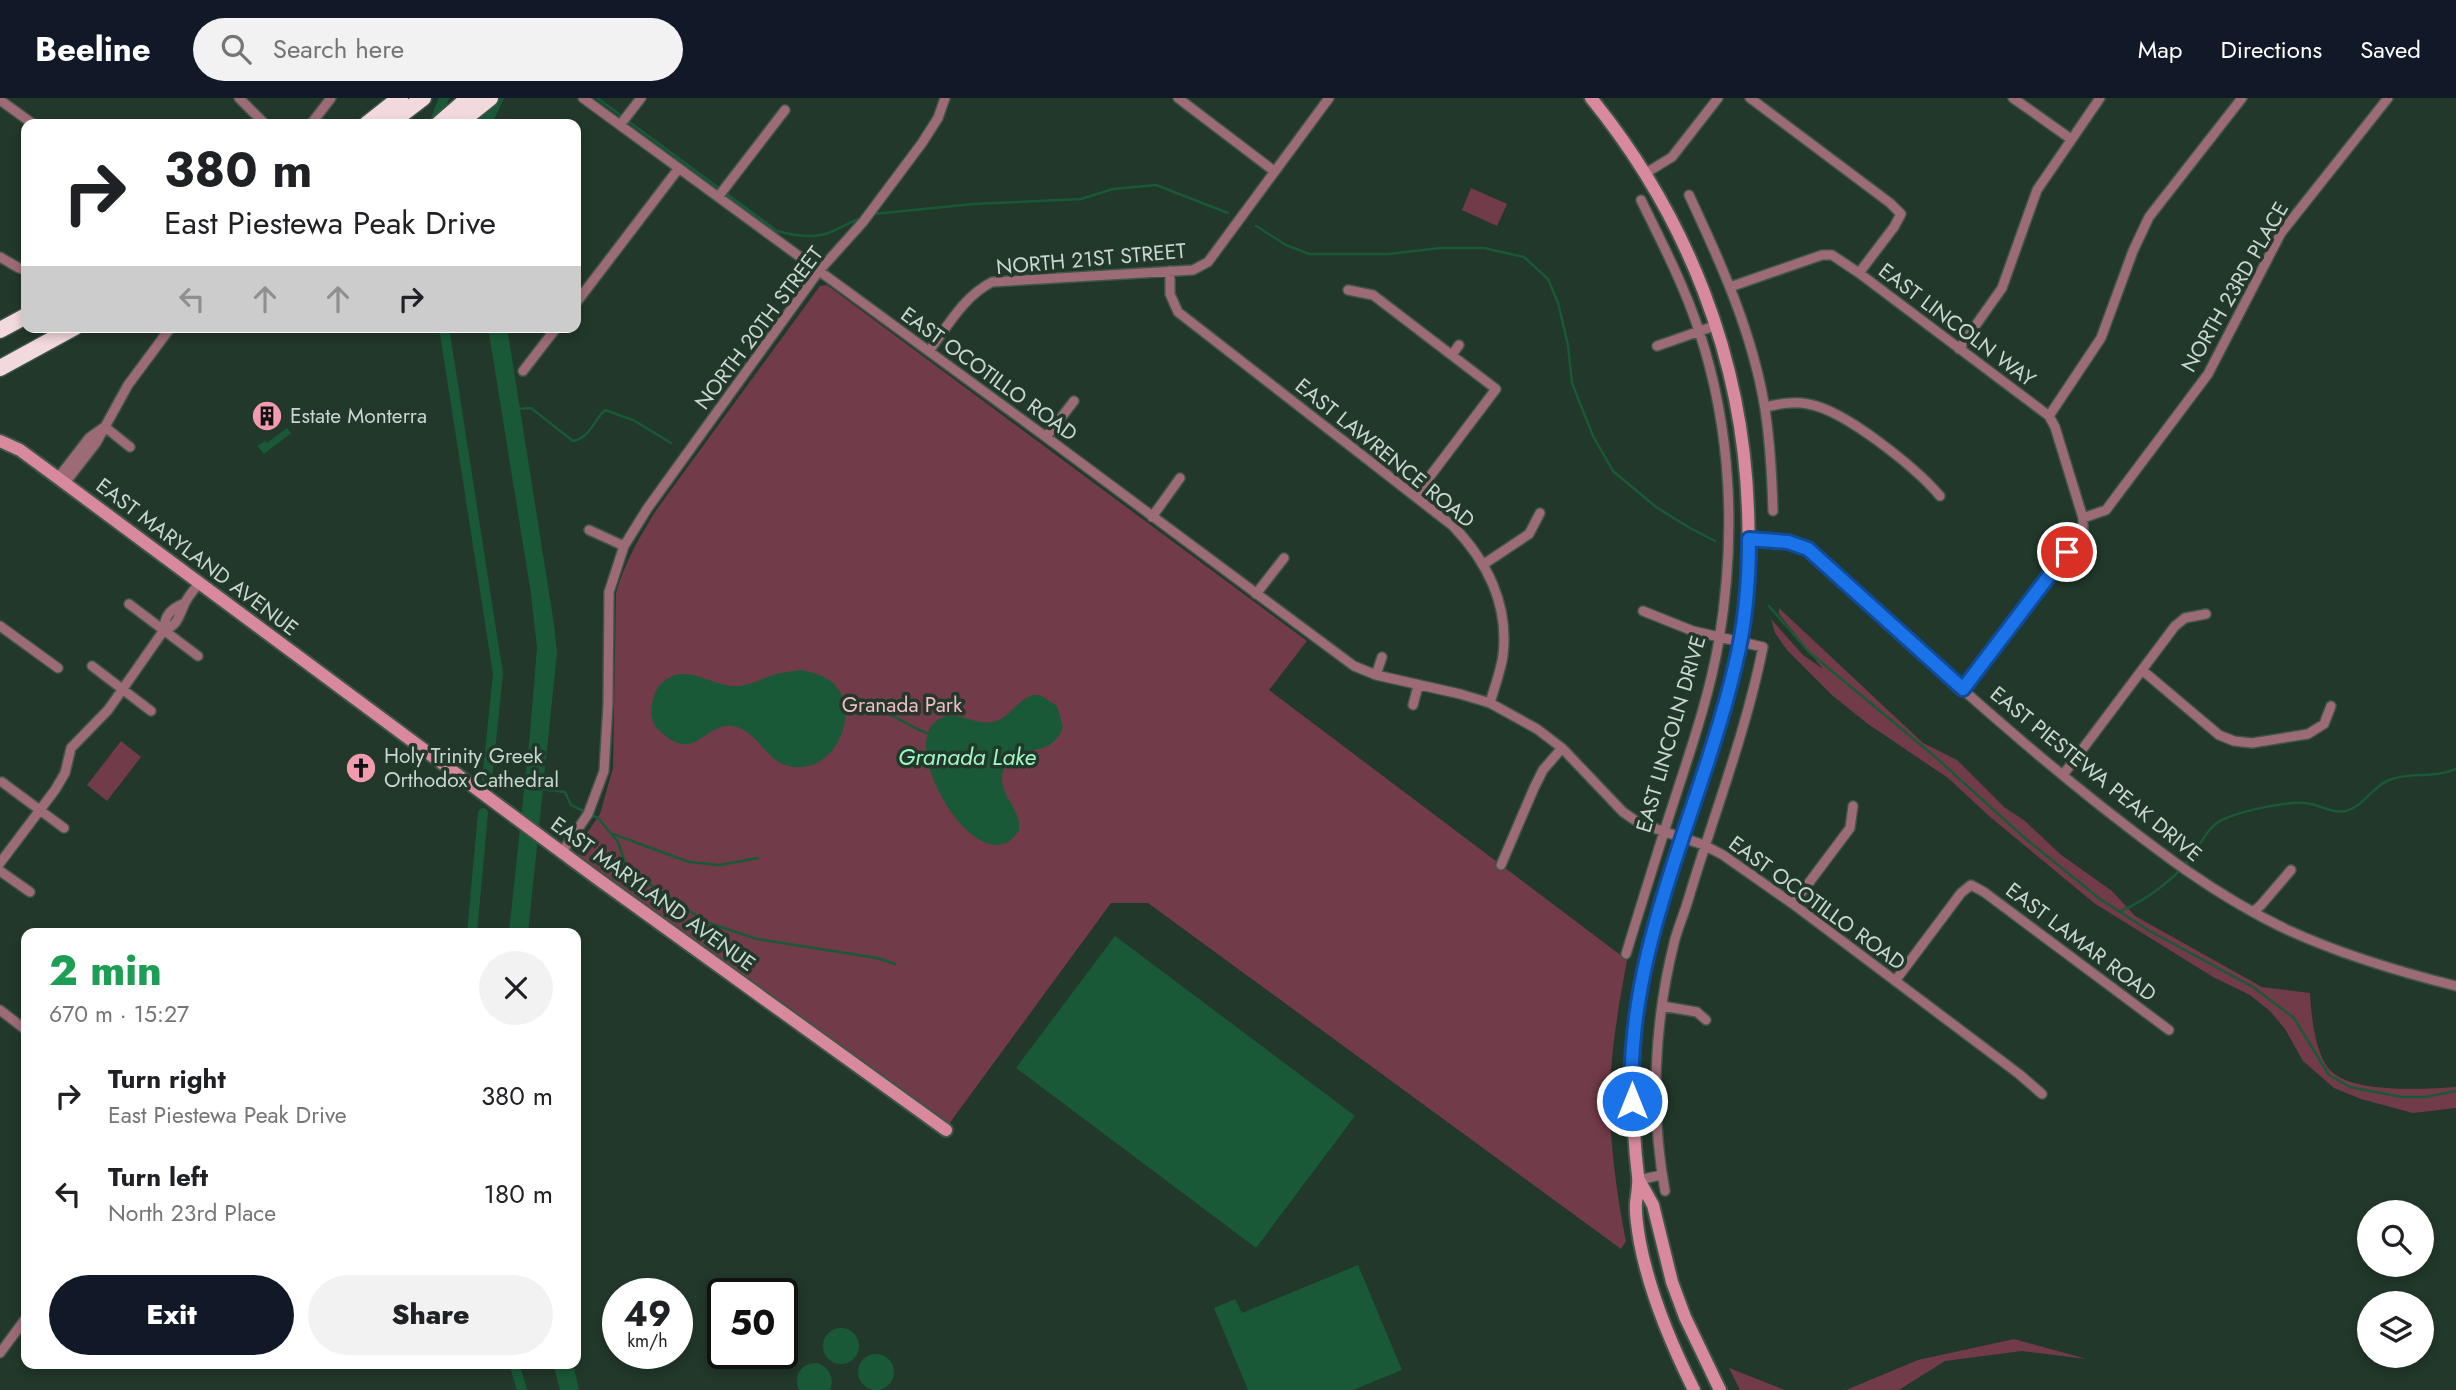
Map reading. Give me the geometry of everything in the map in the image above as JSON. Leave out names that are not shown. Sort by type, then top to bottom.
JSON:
[{"type":"highway","points":[[397,119],[423,98]]},
{"type":"highway","points":[[445,119],[469,98]]},
{"type":"highway","points":[[461,119],[490,98]]},
{"type":"highway","points":[[373,119],[398,100]]},
{"type":"highway","points":[[0,330],[21,319]]},
{"type":"highway","points":[[0,368],[64,333]]},
{"type":"main road","name":"EAST LINCOLN DRIVE","points":[[1591,98],[1646,173],[1691,258],[1717,325],[1739,412],[1746,465],[1749,539],[1740,640],[1721,720],[1648,950],[1637,1012],[1631,1078],[1639,1180],[1636,1206],[1644,1256],[1668,1335],[1694,1390]]},
{"type":"main road","name":"EAST MARYLAND AVENUE","points":[[0,441],[20,450],[562,852],[946,1129]]},
{"type":"main road","name":"EAST LINCOLN DRIVE","points":[[1639,1180],[1653,1205],[1663,1251],[1685,1317],[1720,1390]]},
{"type":"street","points":[[239,98],[260,119]]},
{"type":"street","points":[[315,119],[331,98]]},
{"type":"street","name":"EAST OCOTILLO ROAD","points":[[583,98],[1353,666],[1376,675],[1490,703],[1537,729],[1562,748],[1623,812],[1639,823],[1704,845],[1723,855],[1793,904],[2042,1094]]},
{"type":"street","points":[[620,125],[641,98]]},
{"type":"street","name":"NORTH 20TH STREET","points":[[562,852],[588,814],[604,771],[608,704],[609,592],[624,546],[647,509],[818,272],[863,222],[922,143],[938,118],[945,98]]},
{"type":"street","points":[[1178,98],[1274,171]]},
{"type":"street","name":"NORTH 21ST STREET","points":[[929,351],[969,298],[979,288],[992,282],[1193,270],[1208,262],[1329,98]]},
{"type":"street","points":[[1646,173],[1672,157],[1718,98]]},
{"type":"street","points":[[1750,98],[1901,214],[1858,273]]},
{"type":"street","points":[[2013,98],[2071,139]]},
{"type":"street","points":[[1959,349],[2002,288],[2010,272],[2037,190],[2100,98]]},
{"type":"street","points":[[1963,689],[2083,531],[2083,518],[2055,427],[2049,416],[2101,338],[2133,251],[2149,217],[2242,98]]},
{"type":"street","name":"NORTH 23RD PLACE","points":[[2083,518],[2106,510],[2208,374],[2281,233],[2388,98]]},
{"type":"street","points":[[0,100],[26,119]]},
{"type":"street","points":[[718,197],[785,110]]},
{"type":"street","points":[[581,296],[679,168]]},
{"type":"street","points":[[1689,195],[1730,287],[1746,333],[1765,407],[1773,511]]},
{"type":"street","name":"EAST LINCOLN DRIVE","points":[[1626,954],[1697,730],[1720,638],[1730,502],[1716,392],[1700,332],[1681,281],[1641,200]]},
{"type":"street","name":"EAST LINCOLN WAY","points":[[1730,287],[1822,255],[1832,255],[2049,416]]},
{"type":"street","points":[[0,257],[21,268]]},
{"type":"street","name":"EAST LAWRENCE ROAD","points":[[1170,271],[1170,294],[1178,312],[1453,526],[1484,564],[1497,595],[1504,627],[1503,657],[1490,703]]},
{"type":"street","points":[[1348,290],[1373,295],[1496,389],[1415,496]]},
{"type":"street","points":[[1657,345],[1717,325]]},
{"type":"street","points":[[62,481],[105,427],[128,385],[167,333]]},
{"type":"street","points":[[523,371],[552,333]]},
{"type":"street","points":[[1452,355],[1459,345]]},
{"type":"street","points":[[1046,437],[1074,401]]},
{"type":"street","points":[[1765,407],[1807,403],[1841,416],[1926,480],[1940,496]]},
{"type":"street","points":[[105,427],[130,446]]},
{"type":"street","points":[[1152,517],[1180,478]]},
{"type":"street","points":[[1484,564],[1529,534],[1540,513]]},
{"type":"street","points":[[590,530],[624,546]]},
{"type":"street","name":"EAST PIESTEWA PEAK DRIVE","points":[[1749,539],[1788,542],[1808,549],[2011,733],[2161,854],[2253,912],[2335,950],[2456,986]]},
{"type":"street","points":[[1256,594],[1284,558]]},
{"type":"street","points":[[0,863],[55,790],[65,773],[71,748],[108,710],[164,630],[172,627],[183,613],[185,603],[199,583]]},
{"type":"street","points":[[129,604],[198,656]]},
{"type":"street","points":[[1643,611],[1667,622],[1720,638],[1740,640]]},
{"type":"street","points":[[2063,775],[2175,626],[2185,618],[2206,614]]},
{"type":"street","points":[[0,626],[58,668]]},
{"type":"street","name":"EAST LINCOLN DRIVE","points":[[1665,1191],[1661,1175],[1656,1097],[1662,1006],[1674,941],[1757,679],[1763,647],[1740,640]]},
{"type":"street","points":[[1376,675],[1382,657]]},
{"type":"street","points":[[92,666],[151,711]]},
{"type":"street","points":[[2142,670],[2219,735],[2234,741],[2252,743],[2308,734],[2324,724],[2331,706]]},
{"type":"street","points":[[1413,705],[1418,686]]},
{"type":"street","points":[[1501,865],[1543,770],[1562,748]]},
{"type":"street","points":[[2,782],[64,828]]},
{"type":"street","points":[[1793,904],[1850,828],[1853,806]]},
{"type":"street","points":[[0,844],[12,846]]},
{"type":"street","points":[[2253,912],[2291,870]]},
{"type":"street","points":[[0,871],[30,892]]},
{"type":"street","name":"EAST LAMAR ROAD","points":[[1895,981],[1961,893],[1970,885],[1984,892],[2169,1030]]},
{"type":"street","points":[[1662,1006],[1697,1012],[1706,1020]]},
{"type":"street","points":[[0,1010],[21,1026]]},
{"type":"street","points":[[1639,1180],[1661,1175]]},
{"type":"street","points":[[0,1353],[21,1325]]},
{"type":"green space","points":[[1471,188],[1507,204],[1497,226],[1462,210]]},
{"type":"green space","name":"Granada Park","points":[[827,285],[1307,641],[1269,690],[1627,960],[1618,1010],[1610,1093],[1614,1167],[1626,1241],[1621,1249],[1148,903],[1111,903],[949,1124],[581,857],[579,845],[600,814],[613,768],[616,593],[624,571],[657,509],[820,286]]},
{"type":"green space","points":[[1779,608],[1923,743],[1957,760],[2004,807],[2025,821],[2060,854],[2112,891],[2135,916],[2262,987],[2310,993],[2317,1044],[2325,1063],[2340,1078],[2390,1088],[2456,1087],[2456,1108],[2413,1113],[2361,1099],[2334,1088],[2303,1061],[2285,1029],[2270,1011],[2250,995],[2213,977],[2094,903],[1989,816],[1948,778],[1868,724],[1833,696],[1787,650],[1775,633],[1771,619],[1803,655],[1823,669],[1779,614]]},
{"type":"green space","points":[[121,741],[141,757],[107,801],[87,785]]},
{"type":"green space","points":[[2014,1339],[2087,1359],[2022,1351],[1945,1361],[1899,1390],[1846,1390],[1918,1360]]},
{"type":"green space","points":[[1729,1368],[1785,1390],[1740,1390]]},
{"type":"water","points":[[481,98],[504,98],[494,119],[474,119]]},
{"type":"water","points":[[489,333],[508,333],[557,653],[529,928],[510,928],[537,648],[531,594]]},
{"type":"water","points":[[287,428],[291,433],[264,454],[257,446],[265,441],[267,443]]},
{"type":"water","name":"Granada Lake","points":[[802,670],[832,682],[842,696],[845,709],[841,735],[825,757],[814,764],[802,767],[781,763],[746,731],[737,727],[717,728],[693,743],[684,744],[673,741],[661,732],[652,720],[651,708],[656,691],[672,676],[689,674],[736,686],[776,674]]},
{"type":"water","name":"Granada Lake","points":[[1032,695],[1040,695],[1057,706],[1063,727],[1058,738],[1050,744],[1009,760],[1002,777],[1003,785],[1017,814],[1019,830],[1006,843],[988,843],[971,834],[942,798],[932,776],[927,755],[927,736],[935,722],[942,718],[956,716],[993,722]]},
{"type":"water","points":[[1115,936],[1355,1116],[1256,1248],[1016,1068]]},
{"type":"water","points":[[1358,1265],[1402,1370],[1353,1390],[1248,1390],[1214,1308],[1235,1299],[1242,1313]]},
{"type":"water","points":[[841,1328],[854,1333],[859,1346],[854,1359],[841,1364],[828,1359],[823,1346],[828,1333]]},
{"type":"water","points":[[876,1354],[889,1359],[894,1372],[889,1385],[876,1390],[863,1385],[858,1372],[863,1359]]},
{"type":"water","points":[[817,1363],[825,1367],[830,1374],[830,1390],[799,1390],[797,1379],[800,1371],[807,1365]]},
{"type":"water","points":[[555,1369],[574,1369],[579,1390],[560,1390]]},
{"type":"waterway","points":[[436,119],[444,98]]},
{"type":"waterway","points":[[597,98],[623,117]]},
{"type":"waterway","points":[[628,121],[777,231],[816,236],[864,217]]},
{"type":"waterway","points":[[874,214],[973,204],[1081,199],[1113,189],[1156,185],[1228,213]]},
{"type":"waterway","points":[[1256,226],[1286,245],[1309,254],[1389,254],[1440,248],[1484,248],[1524,257],[1548,279],[1558,303],[1568,345],[1572,383],[1593,436],[1613,471],[1656,507],[1715,541]]},
{"type":"waterway","points":[[445,333],[498,674],[487,780]]},
{"type":"waterway","points":[[517,409],[531,408],[573,441],[584,436],[605,410],[633,420],[671,443]]},
{"type":"waterway","points":[[1769,606],[1809,652],[1933,755],[2026,839],[2100,899],[2148,930],[2253,987],[2294,1018],[2329,1075],[2350,1087],[2401,1097],[2425,1097],[2456,1091]]},
{"type":"waterway","points":[[852,705],[870,706],[927,733]]},
{"type":"waterway","points":[[2121,911],[2149,896],[2175,875],[2209,831],[2226,818],[2265,807],[2297,803],[2346,811],[2358,805],[2389,780],[2439,774],[2456,769]]},
{"type":"waterway","points":[[542,789],[565,792],[571,805],[598,818],[618,842],[627,869],[706,922],[757,939],[877,958],[895,964]]},
{"type":"waterway","points":[[472,928],[483,813]]},
{"type":"waterway","points":[[613,834],[689,862],[720,865],[758,858]]},
{"type":"waterway","points":[[516,1369],[522,1390]]},
{"type":"place","name":"Estate Monterra","points":[[267,416]]},
{"type":"place","name":"Holy Trinity Greek Orthodox Cathedral","points":[[361,768]]},
{"type":"route","points":[[1632,1101],[1633,1047],[1648,950],[1665,888],[1721,720],[1735,666],[1746,595],[1749,539],[1780,540],[1808,549],[1963,689],[2067,552]]}]
